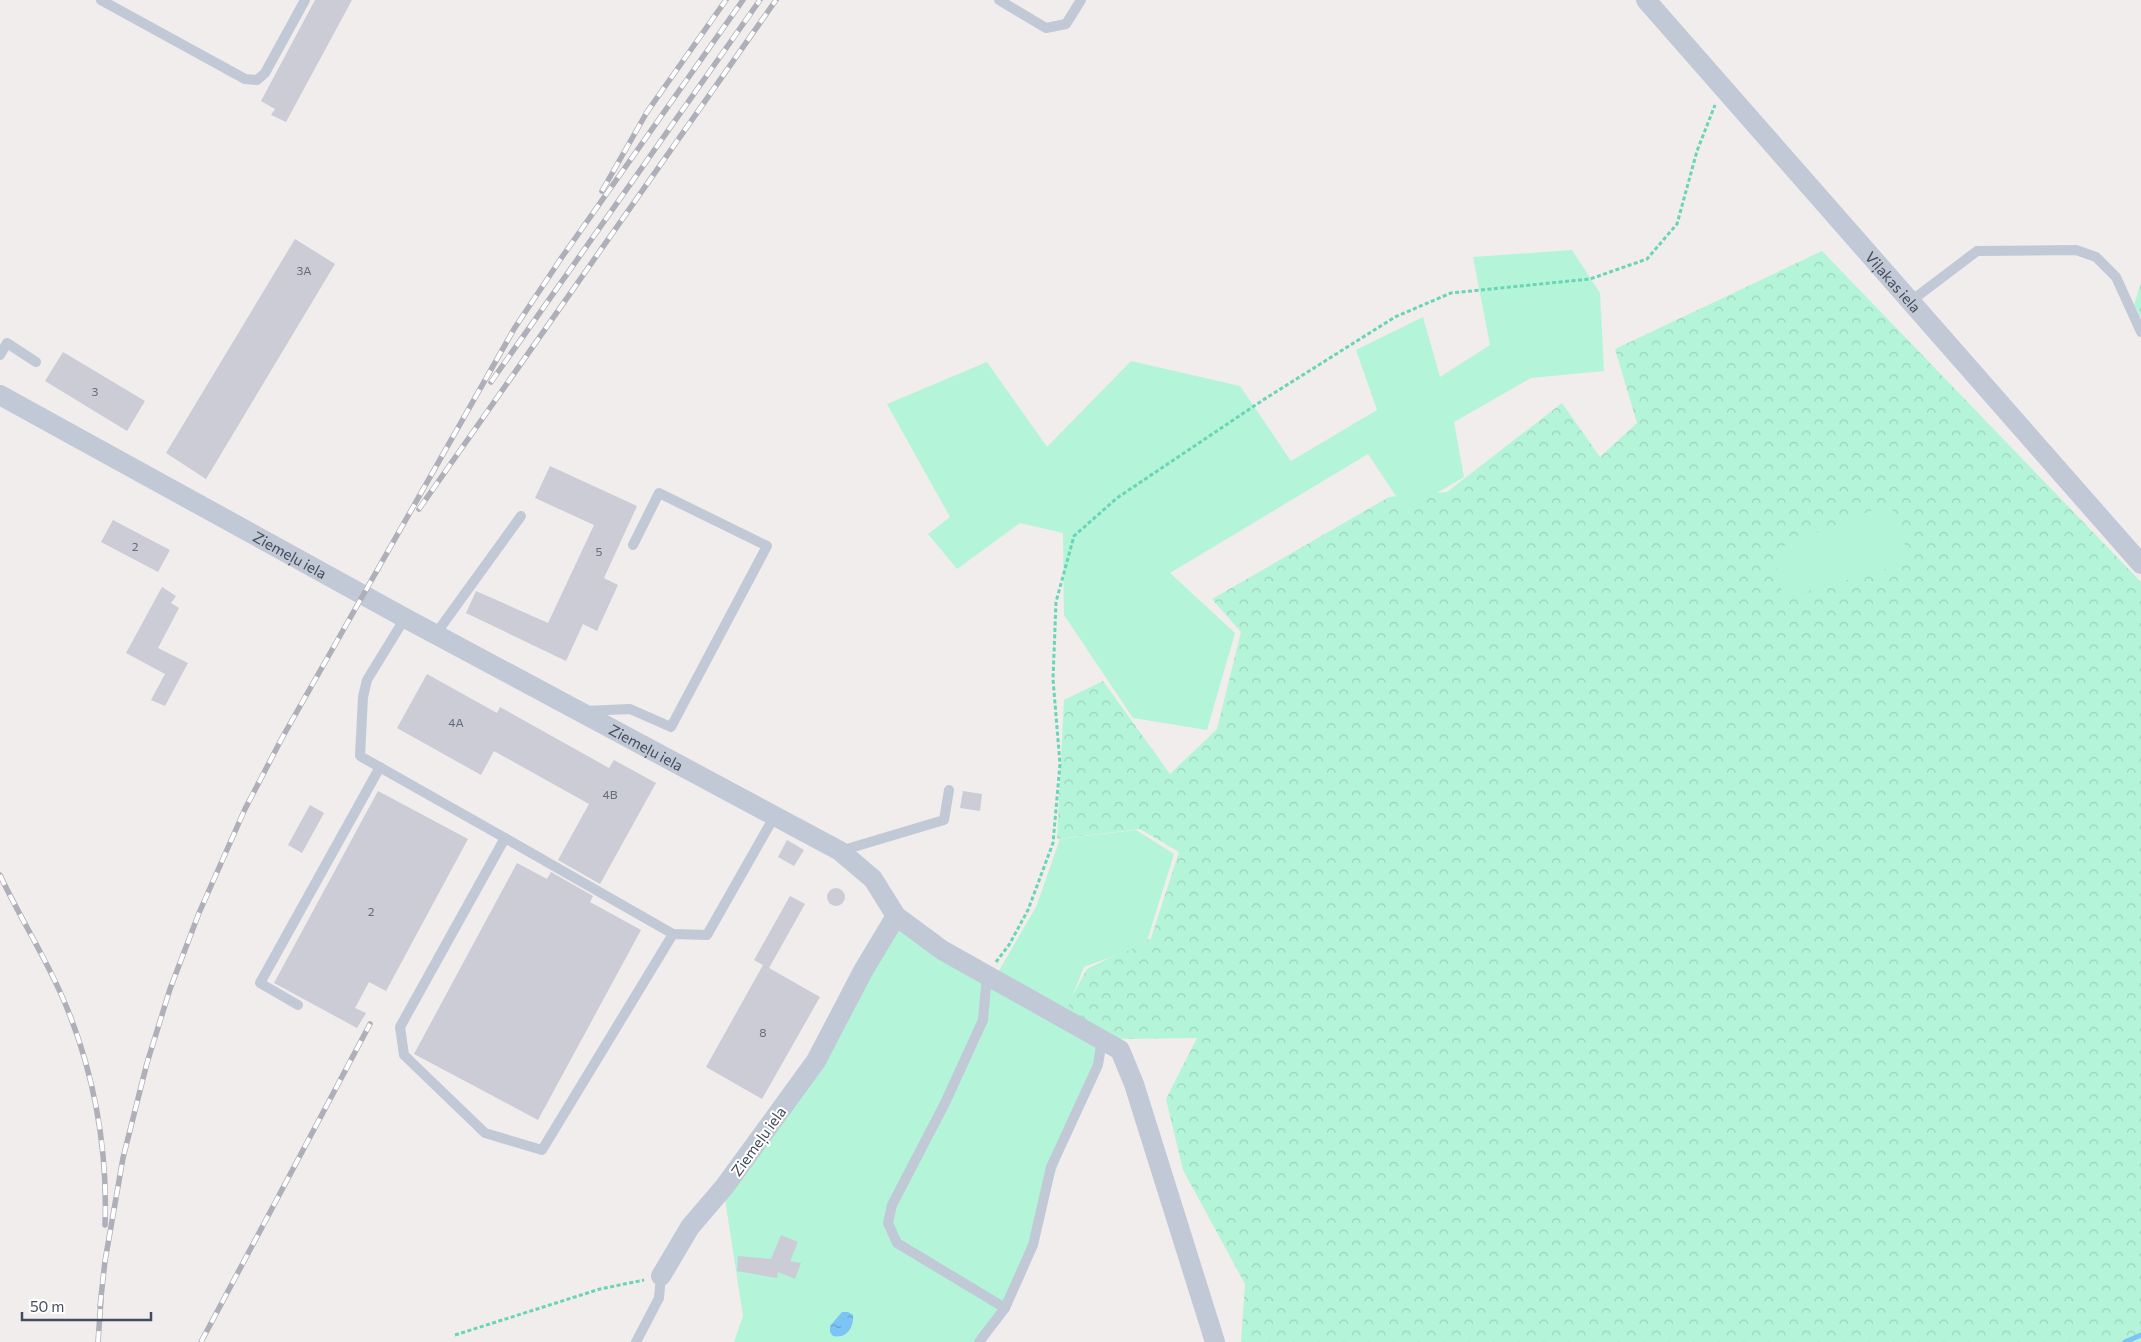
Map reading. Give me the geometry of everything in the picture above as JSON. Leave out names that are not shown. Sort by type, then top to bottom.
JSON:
[{"type":"street","name":"Viļakas iela","points":[[1646,0],[2141,564]]},
{"type":"street","name":"Ziemeļu iela","points":[[0,395],[435,635],[840,851],[873,879],[896,916],[863,971],[816,1061],[725,1186],[690,1227],[661,1276]]},
{"type":"street","points":[[896,916],[942,950],[1120,1050],[1134,1084],[1215,1342]]},
{"type":"lane","points":[[101,0],[245,79],[257,80],[265,73],[305,0]]},
{"type":"lane","points":[[999,0],[1046,28],[1066,24],[1081,0]]},
{"type":"lane","points":[[1911,301],[1977,251],[2076,250],[2096,257],[2116,277],[2141,332]]},
{"type":"lane","points":[[0,355],[6,343],[36,362]]},
{"type":"lane","points":[[577,711],[630,709],[671,727],[767,546],[659,493],[633,545]]},
{"type":"lane","points":[[435,635],[521,516]]},
{"type":"lane","points":[[405,618],[367,680],[363,697],[360,756],[673,934],[707,935],[774,817]]},
{"type":"lane","points":[[298,1005],[260,983],[380,767]]},
{"type":"lane","points":[[840,851],[944,820],[949,790]]},
{"type":"lane","points":[[505,838],[400,1027],[404,1055],[486,1134],[542,1150],[673,934]]},
{"type":"lane","points":[[987,975],[983,1020],[945,1104],[892,1205],[888,1223],[897,1243],[1005,1308]]},
{"type":"lane","points":[[979,1342],[1005,1308],[1032,1245],[1051,1167],[1098,1065],[1102,1040]]},
{"type":"lane","points":[[636,1342],[659,1298],[661,1276]]},
{"type":"path","points":[[987,975],[1009,945],[1028,910],[1053,843],[1060,764],[1053,679],[1056,602],[1074,536],[1117,498],[1263,400],[1395,317],[1451,294],[1590,279],[1648,259],[1677,224],[1697,151],[1718,98],[1726,89]]},
{"type":"path","points":[[455,1335],[600,1289],[661,1276]]},
{"type":"green space","points":[[1572,250],[1600,293],[1604,371],[1531,378],[1454,422],[1464,477],[1406,511],[1368,454],[1170,573],[1235,633],[1207,730],[1133,718],[1064,615],[1063,533],[1020,523],[957,569],[928,534],[950,517],[887,404],[987,362],[1047,447],[1131,361],[1240,386],[1291,461],[1377,410],[1356,350],[1423,317],[1440,377],[1490,345],[1473,257]]},
{"type":"green space","points":[[1822,251],[2141,582],[2141,1342],[1241,1342],[1245,1284],[1183,1170],[1166,1099],[1197,1038],[1108,1039],[1016,1098],[1087,969],[1151,938],[1179,852],[1140,829],[1057,839],[1064,700],[1103,681],[1170,774],[1217,729],[1241,632],[1212,599],[1389,497],[1447,492],[1562,403],[1600,457],[1637,423],[1615,349]]},
{"type":"green space","points":[[2141,283],[2141,319],[2134,305]]},
{"type":"green space","points":[[1890,503],[1911,562],[1783,598],[1774,550]]},
{"type":"green space","points":[[1136,830],[1174,854],[1146,944],[1084,967],[1065,1014],[997,974],[1036,907],[1060,839]]},
{"type":"green space","points":[[897,928],[1101,1047],[1003,1315],[978,1342],[734,1342],[743,1316],[725,1199]]},
{"type":"water","points":[[842,1312],[848,1312],[853,1315],[851,1328],[842,1336],[833,1336],[830,1332],[830,1326]]},
{"type":"building","points":[[315,0],[352,0],[286,122],[271,115],[275,109],[261,101]]},
{"type":"building","points":[[295,239],[335,264],[206,479],[166,453]]},
{"type":"building","points":[[63,352],[145,401],[127,431],[45,381]]},
{"type":"building","points":[[550,466],[637,506],[604,578],[618,585],[597,631],[583,624],[566,661],[466,613],[476,591],[548,623],[594,525],[535,498]]},
{"type":"building","points":[[113,520],[170,550],[158,572],[101,542]]},
{"type":"building","points":[[162,587],[176,596],[171,603],[179,608],[158,648],[188,663],[165,706],[151,700],[165,674],[126,653]]},
{"type":"building","points":[[427,674],[497,713],[500,707],[609,768],[614,760],[656,783],[600,884],[558,860],[589,804],[494,751],[481,775],[397,728]]},
{"type":"building","points":[[378,791],[468,839],[386,991],[369,982],[355,1008],[366,1013],[357,1028],[274,983]]},
{"type":"building","points":[[963,791],[982,794],[980,811],[960,808]]},
{"type":"building","points":[[310,805],[324,813],[302,853],[288,845]]},
{"type":"building","points":[[787,840],[804,850],[794,866],[778,857]]},
{"type":"building","points":[[517,863],[547,879],[551,872],[593,896],[590,902],[641,930],[538,1120],[414,1054]]},
{"type":"building","points":[[836,888],[842,891],[845,897],[842,903],[836,906],[830,903],[827,897],[830,891]]},
{"type":"building","points":[[790,896],[805,904],[769,968],[820,997],[762,1099],[706,1067],[763,965],[754,960]]},
{"type":"building","points":[[781,1235],[798,1242],[790,1261],[801,1263],[795,1279],[778,1272],[777,1278],[737,1271],[738,1256],[771,1259]]},
{"type":"waterway","points":[[2125,1342],[2141,1335]]},
{"type":"railway","points":[[602,191],[647,112],[726,0]]},
{"type":"railway","points":[[100,1306],[105,1261],[123,1158],[147,1063],[170,989],[199,913],[245,809],[282,738],[514,329],[562,257],[743,0]]},
{"type":"railway","points":[[491,382],[760,0]]},
{"type":"railway","points":[[419,509],[776,0]]},
{"type":"railway","points":[[0,875],[54,979],[82,1049],[90,1078],[101,1136],[104,1166],[105,1225]]},
{"type":"railway","points":[[201,1342],[370,1024]]},
{"type":"railway","points":[[98,1342],[101,1300]]}]
